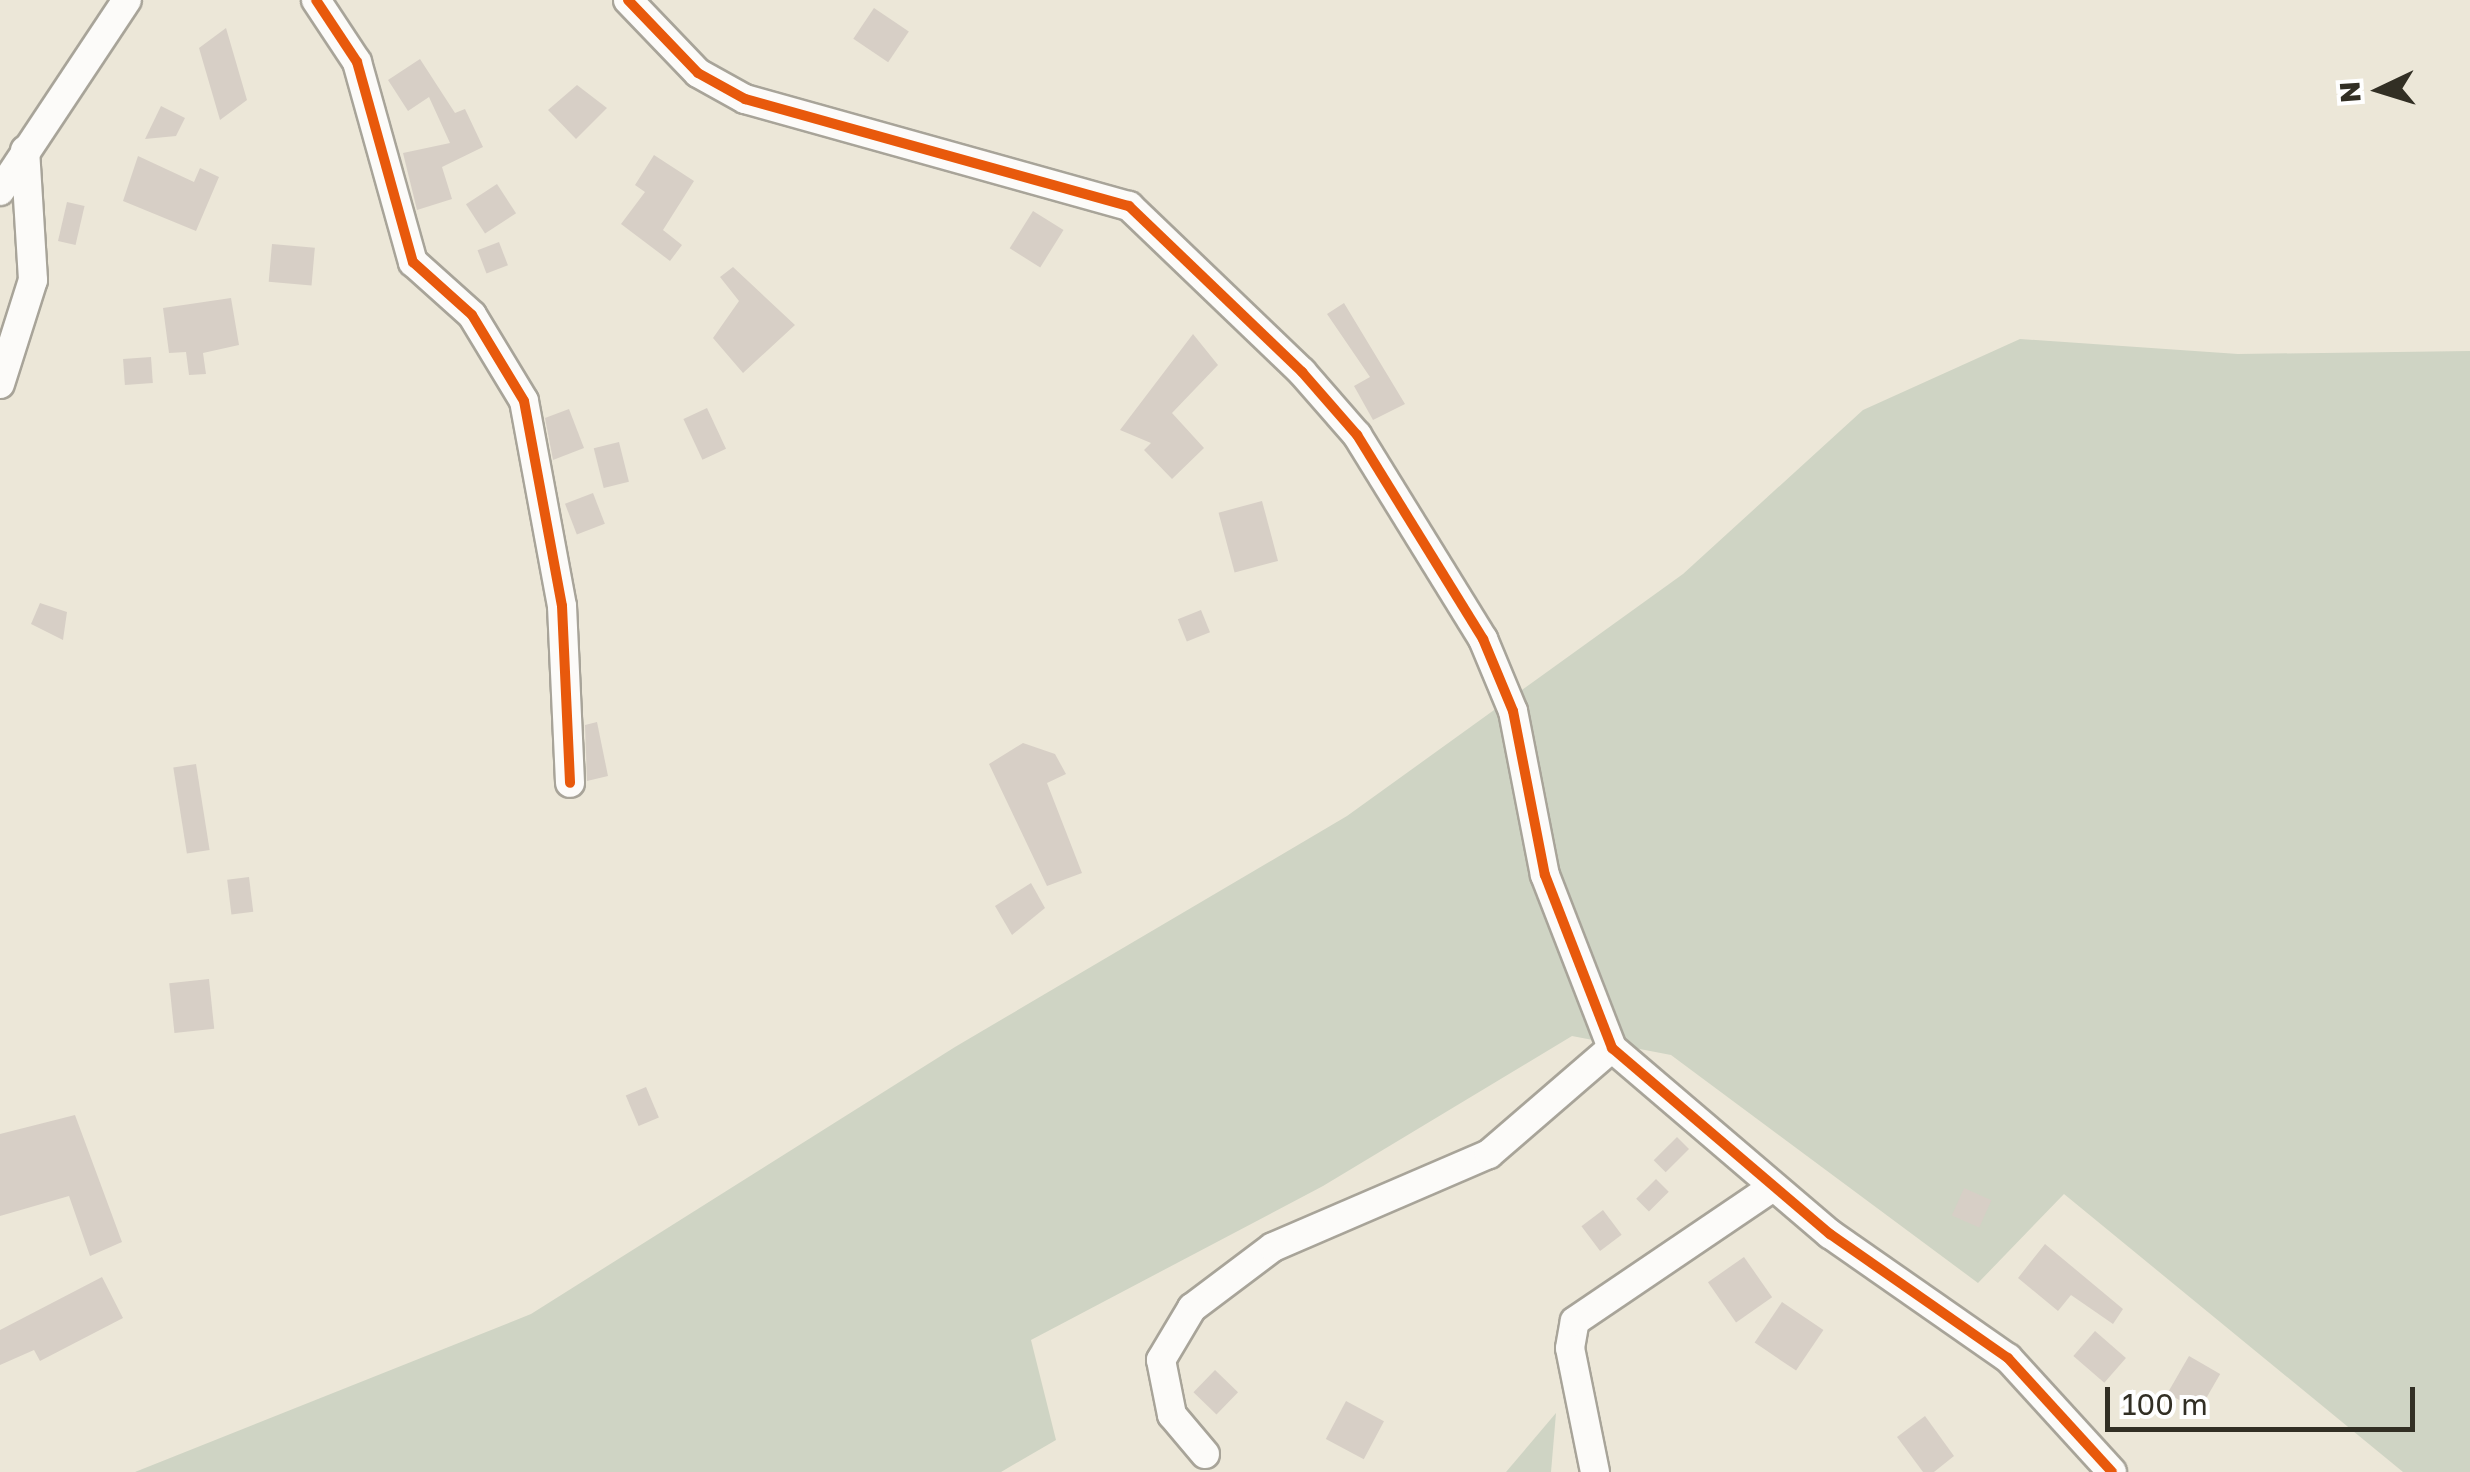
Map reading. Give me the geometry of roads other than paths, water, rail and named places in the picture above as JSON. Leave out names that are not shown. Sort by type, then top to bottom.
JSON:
[{"type":"street","points":[[0,191],[127,0]]},
{"type":"street","points":[[316,0],[373,105],[413,262],[472,314],[524,401],[562,606],[570,783]]},
{"type":"street","points":[[628,0],[698,72],[745,99],[819,126],[1105,193],[1175,248],[1356,435],[1482,639],[1513,711],[1545,874],[1612,1048],[1773,1188],[2008,1358],[2108,1471]]},
{"type":"street","points":[[0,384],[32,280],[25,150]]},
{"type":"street","points":[[1205,1454],[1172,1415],[1161,1360],[1192,1308],[1273,1247],[1489,1154],[1612,1048]]},
{"type":"street","points":[[1595,1472],[1570,1348],[1574,1321],[1773,1188]]}]
